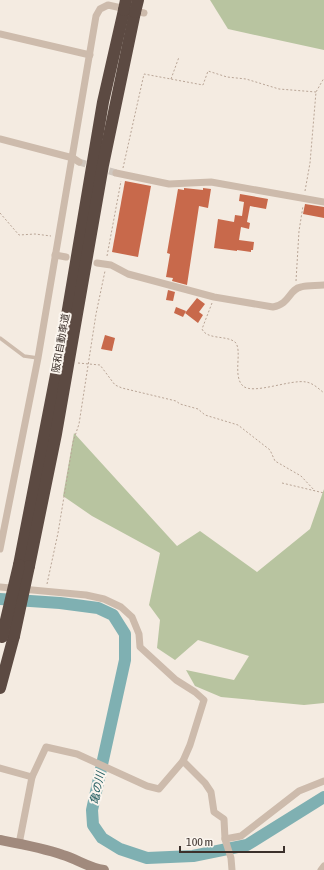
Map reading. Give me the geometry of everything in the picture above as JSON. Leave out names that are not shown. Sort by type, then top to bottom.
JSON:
[{"type":"highway","name":"阪和自動車道","points":[[1,640],[24,565],[56,434],[129,6]]},
{"type":"highway","name":"阪和自動車道","points":[[0,688],[14,636],[24,565]]},
{"type":"main road","points":[[0,840],[51,850],[95,869],[104,870]]},
{"type":"street","points":[[0,549],[2,528],[38,358],[70,164],[76,160],[96,16],[100,9],[108,5],[129,6]]},
{"type":"street","points":[[0,34],[90,55]]},
{"type":"street","points":[[0,139],[76,160]]},
{"type":"street","points":[[116,173],[169,184],[212,182],[324,202]]},
{"type":"street","points":[[55,255],[66,256]]},
{"type":"street","points":[[97,263],[111,265],[128,274],[214,297],[273,308],[285,303],[300,286],[324,285]]},
{"type":"street","points":[[0,587],[86,595],[104,599],[121,607],[132,617],[139,634],[140,647],[176,680],[195,692],[204,700],[190,745],[183,761],[160,789],[147,786],[77,754],[46,747],[32,777],[19,844]]},
{"type":"street","points":[[183,761],[211,792],[214,812],[224,819],[225,838],[231,858],[232,870]]},
{"type":"street","points":[[0,768],[32,777]]},
{"type":"street","points":[[225,838],[241,836],[299,791],[324,781]]},
{"type":"street","points":[[321,870],[324,866]]},
{"type":"lane","points":[[0,338],[24,356],[38,358]]},
{"type":"path","points":[[171,79],[179,57]]},
{"type":"path","points":[[296,289],[299,232],[310,163],[316,92],[324,78]]},
{"type":"path","points":[[0,213],[19,234],[35,234],[58,237]]},
{"type":"path","points":[[214,297],[202,329],[206,334],[236,343],[238,348],[237,369],[242,385],[245,388],[253,389],[274,386],[292,381],[307,382],[324,393]]},
{"type":"path","points":[[74,363],[100,365],[115,385],[176,401],[180,404],[198,409],[205,415],[238,425],[270,450],[275,461],[301,476],[316,491]]},
{"type":"path","points":[[282,483],[324,493]]},
{"type":"green space","points":[[210,0],[324,0],[324,50],[228,29]]},
{"type":"green space","points":[[74,433],[177,546],[200,531],[257,572],[310,529],[324,489],[324,703],[304,705],[221,697],[195,686],[186,670],[234,680],[249,656],[198,640],[175,660],[157,648],[160,620],[149,605],[160,553],[92,516],[63,496]]},
{"type":"building","points":[[125,181],[151,186],[138,257],[112,252]]},
{"type":"building","points":[[184,188],[203,190],[203,188],[211,189],[208,208],[199,206],[187,285],[172,281],[173,278],[166,277],[170,254],[167,253],[178,189],[184,190]]},
{"type":"building","points":[[240,194],[268,199],[266,209],[250,206],[247,222],[250,223],[249,229],[241,227],[239,240],[254,242],[253,250],[251,250],[251,252],[214,248],[218,219],[234,222],[235,215],[242,216],[244,202],[239,201]]},
{"type":"building","points":[[305,204],[324,207],[324,218],[303,214]]},
{"type":"building","points":[[168,290],[175,292],[173,301],[166,300]]},
{"type":"building","points":[[197,298],[205,304],[199,312],[203,315],[198,323],[185,313]]},
{"type":"building","points":[[176,307],[186,311],[183,317],[174,313]]},
{"type":"building","points":[[105,335],[115,338],[112,351],[101,349]]},
{"type":"waterway","name":"亀の川","points":[[0,599],[60,603],[98,608],[113,615],[125,634],[125,660],[92,810],[93,825],[102,838],[120,849],[147,858],[193,856],[247,845],[324,797]]},
{"type":"tunnel","points":[[79,162],[116,173]]}]
